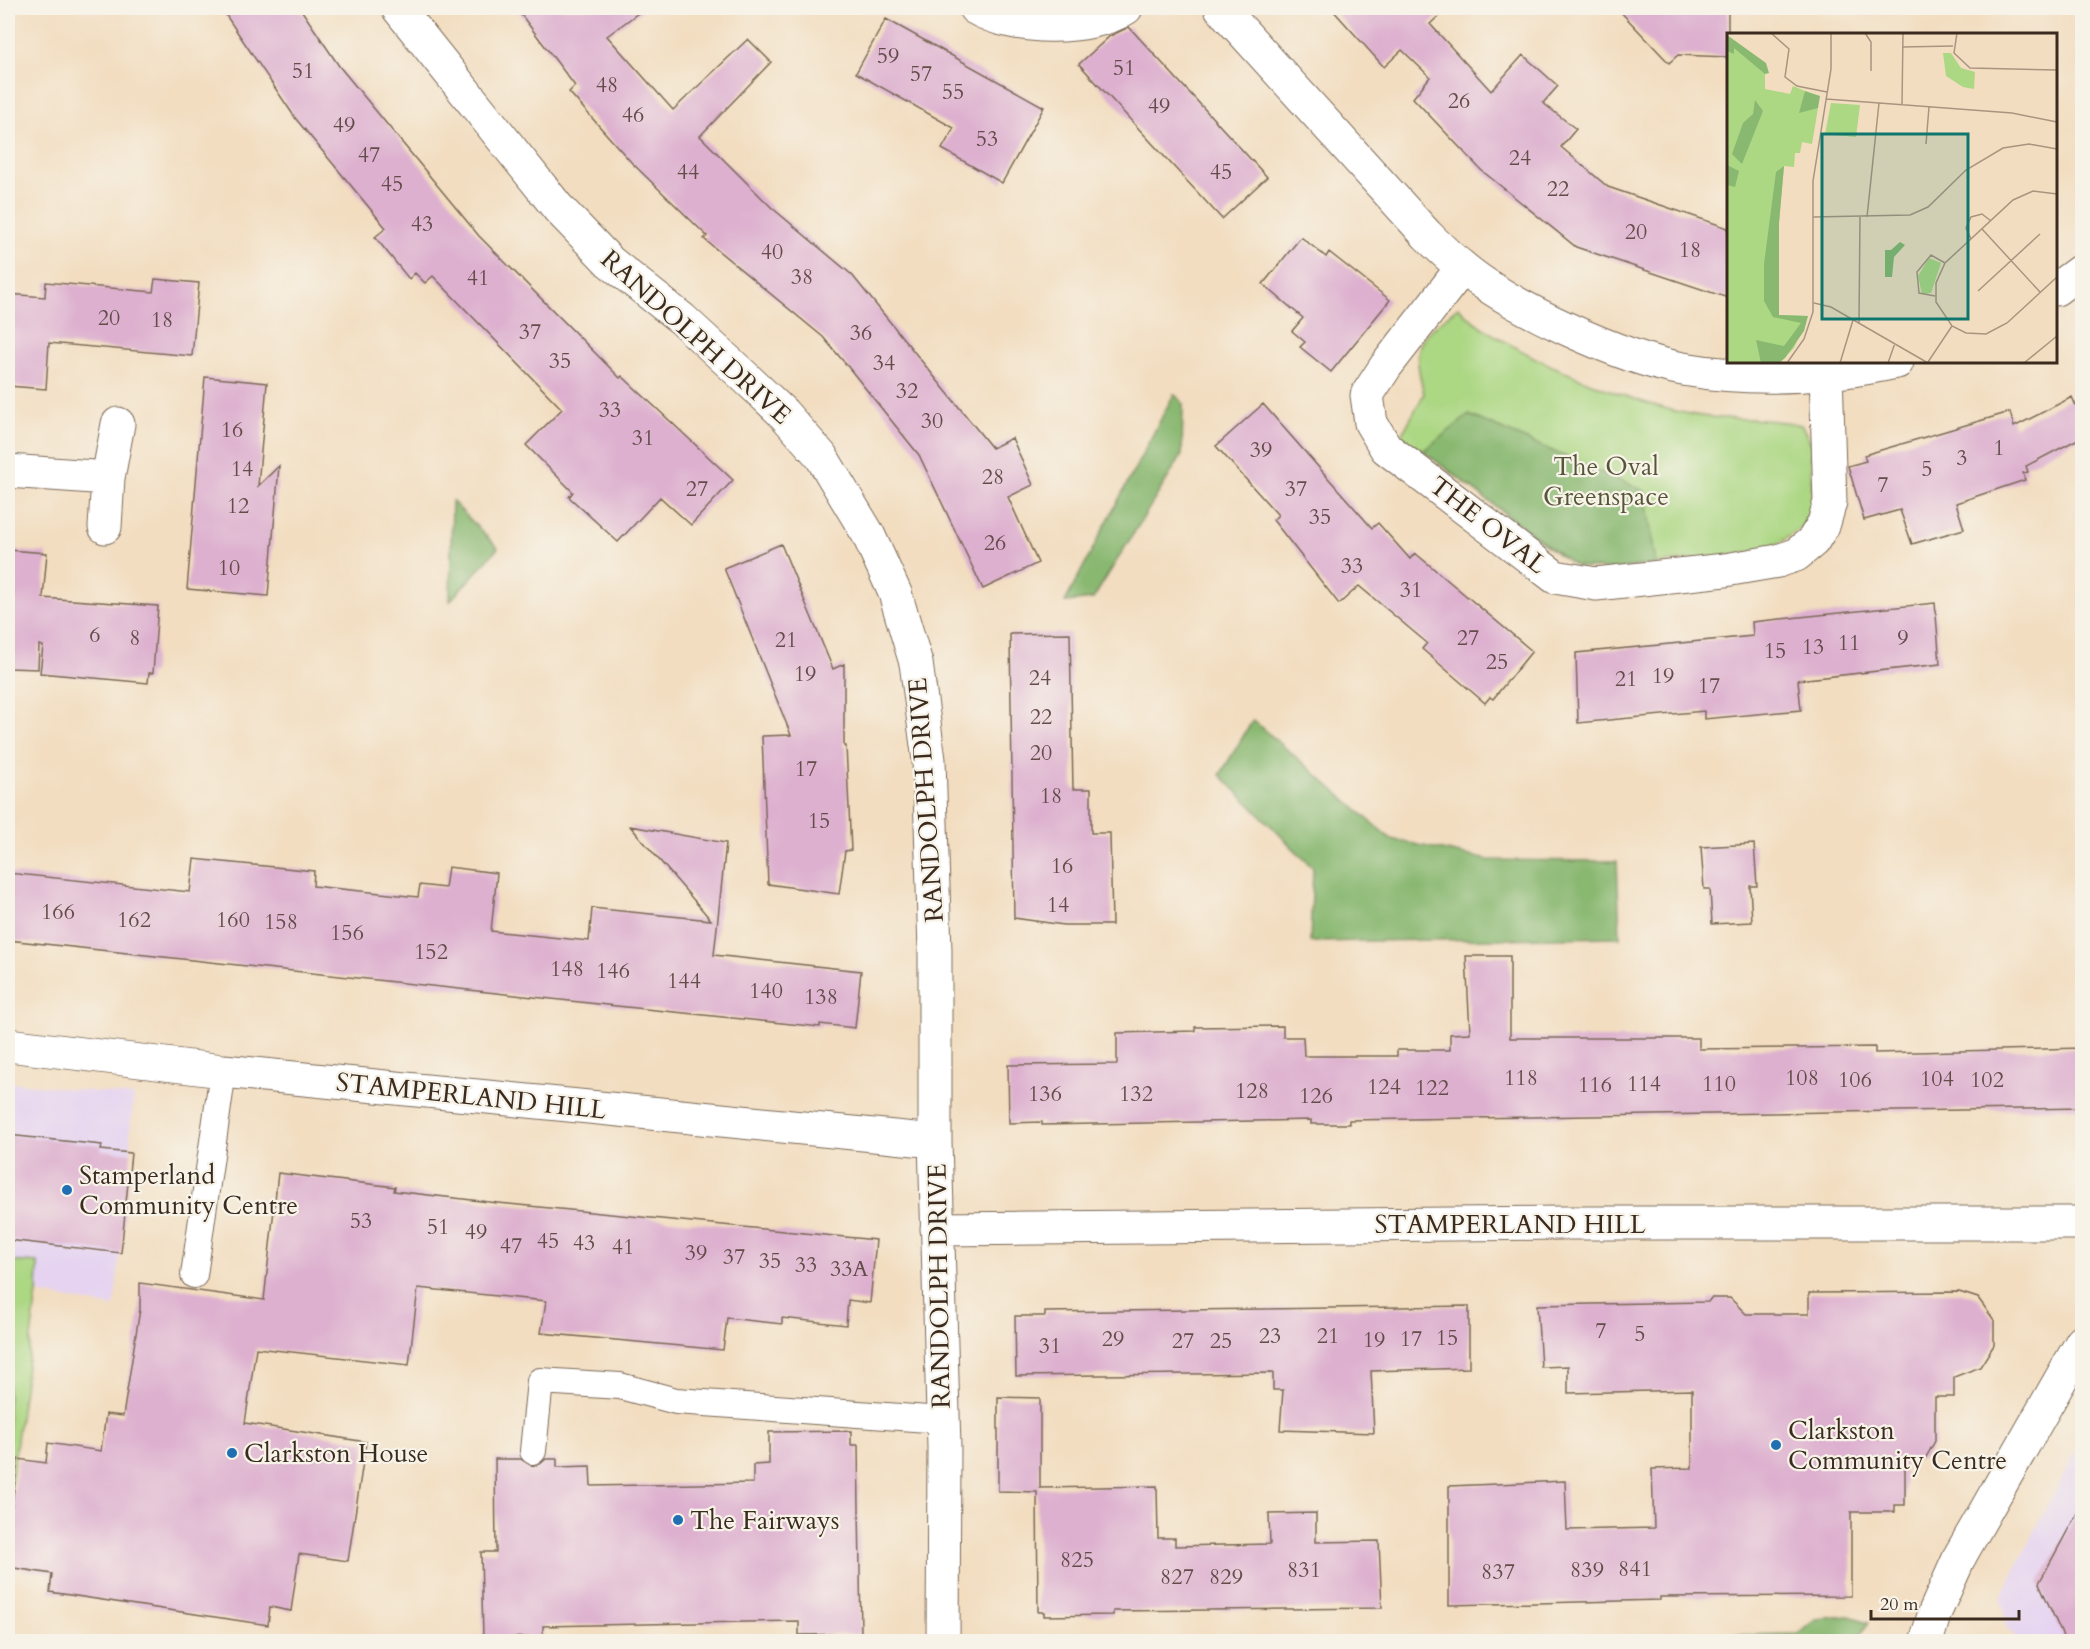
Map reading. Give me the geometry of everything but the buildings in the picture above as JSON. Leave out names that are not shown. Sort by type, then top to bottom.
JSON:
[{"type":"street","name":"RANDOLPH DRIVE","points":[[398,8],[558,208],[610,262],[682,319],[783,413],[821,456],[868,534],[896,593],[916,663],[924,705],[929,760],[935,951],[935,1141],[942,1420],[943,1641]]},
{"type":"street","points":[[975,8],[1005,20],[1062,25],[1086,23],[1116,15],[1126,8]]},
{"type":"street","points":[[1221,8],[1342,145],[1427,236],[1462,268],[1510,299],[1595,341],[1639,357],[1683,369],[1777,377],[1890,363]]},
{"type":"street","name":"THE OVAL","points":[[1462,268],[1386,366],[1367,396],[1371,423],[1386,448],[1555,577],[1596,584],[1631,581],[1725,570],[1778,561],[1796,555],[1813,542],[1824,523],[1830,502],[1826,372]]},
{"type":"street","points":[[2057,288],[2082,270]]},
{"type":"street","points":[[105,527],[108,478],[118,424]]},
{"type":"street","points":[[8,471],[108,478]]},
{"type":"street","name":"STAMPERLAND HILL","points":[[8,1045],[223,1071],[935,1141]]},
{"type":"street","name":"STAMPERLAND HILL","points":[[937,1229],[1562,1223],[2082,1223]]},
{"type":"street","points":[[1926,1641],[1935,1612],[1961,1554],[2082,1342]]},
{"type":"lane","points":[[195,1275],[223,1071]]},
{"type":"lane","points":[[532,1451],[540,1381],[620,1386],[676,1401],[942,1420]]},
{"type":"shaded area","points":[[8,1082],[134,1096],[130,1133],[131,1153],[114,1307],[37,1293],[37,1264],[8,1261]]},
{"type":"shaded area","points":[[2082,1439],[2082,1641],[2022,1641],[2007,1628],[2001,1597]]},
{"type":"green space","name":"The Oval Greenspace","points":[[1458,307],[1478,324],[1537,359],[1608,390],[1674,411],[1701,416],[1777,421],[1801,425],[1811,442],[1812,508],[1806,524],[1781,542],[1762,551],[1610,570],[1560,556],[1423,451],[1400,438],[1424,394],[1418,363],[1421,343],[1434,327]]},
{"type":"green space","points":[[1174,394],[1183,403],[1182,455],[1093,599],[1065,602]]},
{"type":"green space","points":[[1469,415],[1645,491],[1656,564],[1610,570],[1575,566],[1423,451]]},
{"type":"green space","points":[[452,501],[498,548],[450,601]]},
{"type":"green space","points":[[1253,720],[1391,839],[1488,860],[1617,861],[1620,937],[1310,942],[1313,868],[1220,775]]},
{"type":"green space","points":[[8,1261],[38,1263],[37,1293],[8,1506]]},
{"type":"green space","points":[[1849,1616],[1869,1622],[1856,1641],[1680,1641],[1680,1636],[1798,1634],[1816,1619]]},
{"type":"place","name":"Stamperland Community Centre","points":[[67,1190]]},
{"type":"place","name":"Clarkston Community Centre","points":[[1776,1445]]},
{"type":"place","name":"Clarkston House","points":[[232,1453]]},
{"type":"place","name":"The Fairways","points":[[678,1520]]}]
